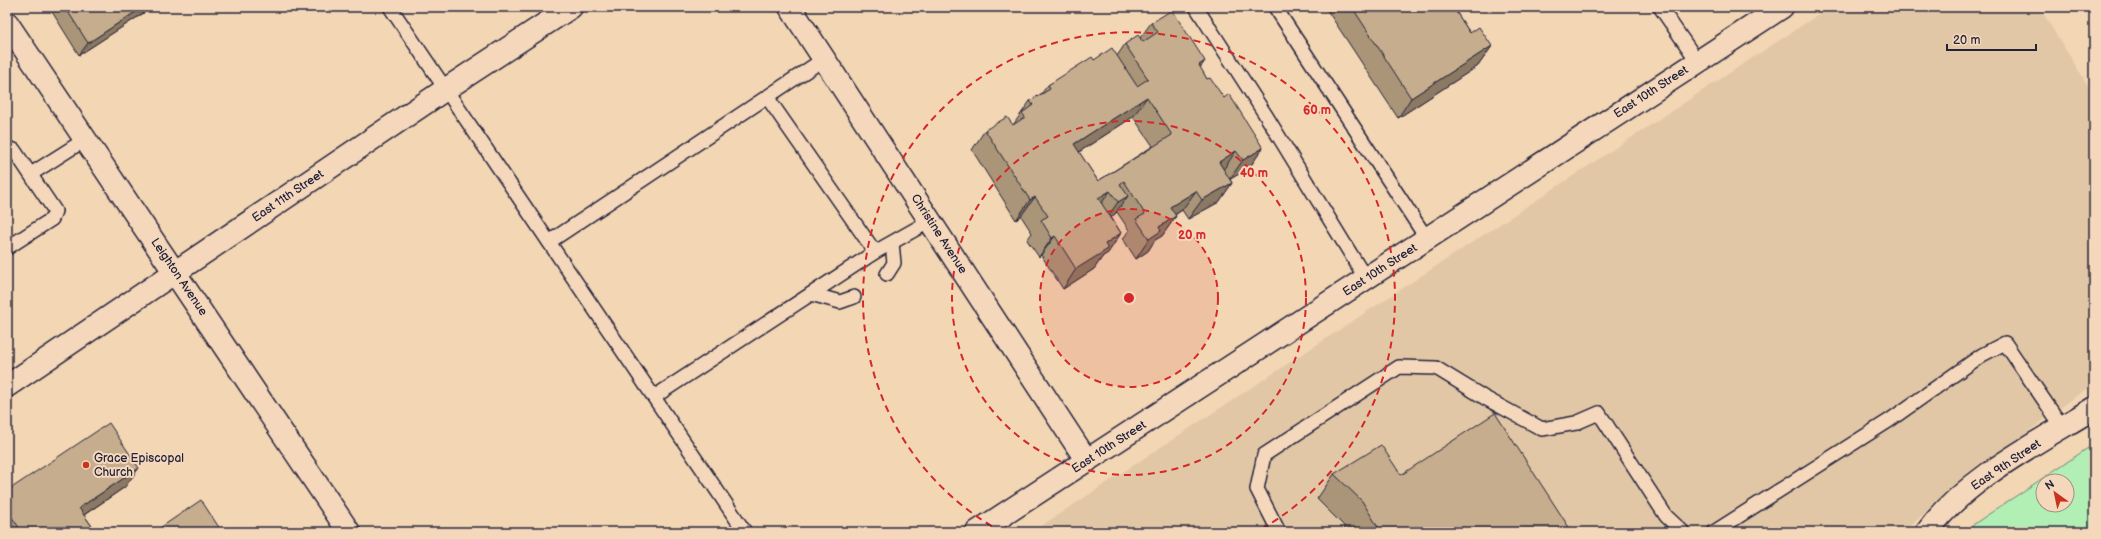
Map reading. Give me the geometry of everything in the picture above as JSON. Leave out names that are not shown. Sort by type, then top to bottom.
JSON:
[{"type":"street","name":"East 11th Street","points":[[7,386],[446,89],[571,7]]},
{"type":"street","name":"Christine Avenue","points":[[790,7],[1087,461]]},
{"type":"street","name":"East 10th Street","points":[[977,532],[1782,7]]},
{"type":"street","name":"Leighton Avenue","points":[[10,34],[86,139],[349,532]]},
{"type":"street","name":"East 9th Street","points":[[1927,532],[1940,514],[1984,477],[2094,408]]},
{"type":"lane","points":[[390,7],[745,532]]},
{"type":"lane","points":[[1196,7],[1265,114],[1366,279]]},
{"type":"lane","points":[[1275,7],[1427,239]]},
{"type":"lane","points":[[1660,7],[1698,62]]},
{"type":"lane","points":[[549,242],[824,59]]},
{"type":"lane","points":[[768,97],[875,252]]},
{"type":"lane","points":[[31,174],[86,139]]},
{"type":"lane","points":[[7,148],[14,150],[55,211],[52,219],[7,248]]},
{"type":"lane","points":[[654,396],[875,252],[930,221]]},
{"type":"lane","points":[[887,274],[894,263],[892,243]]},
{"type":"lane","points":[[811,294],[840,302],[854,297]]},
{"type":"lane","points":[[1714,532],[1890,420],[1982,356],[2005,343],[2062,428]]},
{"type":"lane","points":[[1279,532],[1257,489],[1264,455],[1399,367],[1436,368],[1485,398],[1542,429],[1576,423],[1599,413],[1666,516],[1682,532]]},
{"type":"shaded area","points":[[1830,7],[2039,7],[2094,95],[2094,383],[1982,466],[1902,532],[1032,532]]},
{"type":"green space","points":[[2094,444],[2094,532],[1969,532],[1974,524],[2035,483],[2035,513],[2075,513],[2075,473],[2050,473]]},
{"type":"building","points":[[65,7],[143,7],[88,43]]},
{"type":"building","points":[[1352,7],[1453,7],[1470,33],[1479,27],[1492,46],[1411,98]]},
{"type":"building","points":[[1172,10],[1205,61],[1199,65],[1207,79],[1210,78],[1224,98],[1229,94],[1263,148],[1243,160],[1236,151],[1219,162],[1232,183],[1202,200],[1196,191],[1170,207],[1176,216],[1159,227],[1161,231],[1149,239],[1136,219],[1145,214],[1124,181],[1120,184],[1128,196],[1118,202],[1110,191],[1098,198],[1121,233],[1105,244],[1108,249],[1076,269],[1055,236],[1052,238],[1041,220],[1048,216],[1035,197],[1030,200],[985,130],[1007,117],[1013,125],[1025,117],[1022,113],[1033,105],[1030,101],[1050,89],[1048,85],[1092,57],[1094,60],[1112,48],[1137,86],[1148,79],[1125,44],[1138,35],[1143,42],[1158,32],[1151,23]],"holes":[[[1147,97],[1172,135],[1098,181],[1074,144]]]},
{"type":"building","points":[[1495,413],[1572,532],[1381,532],[1362,501],[1334,474],[1381,445],[1401,475]]},
{"type":"building","name":"Grace Episcopal Church","points":[[109,423],[139,468],[79,508],[96,532],[48,532],[45,528],[39,532],[22,532],[7,510],[7,491]]},
{"type":"building","points":[[201,500],[222,532],[154,532]]},
{"type":"place","name":"Grace Episcopal Church","points":[[86,465]]}]
